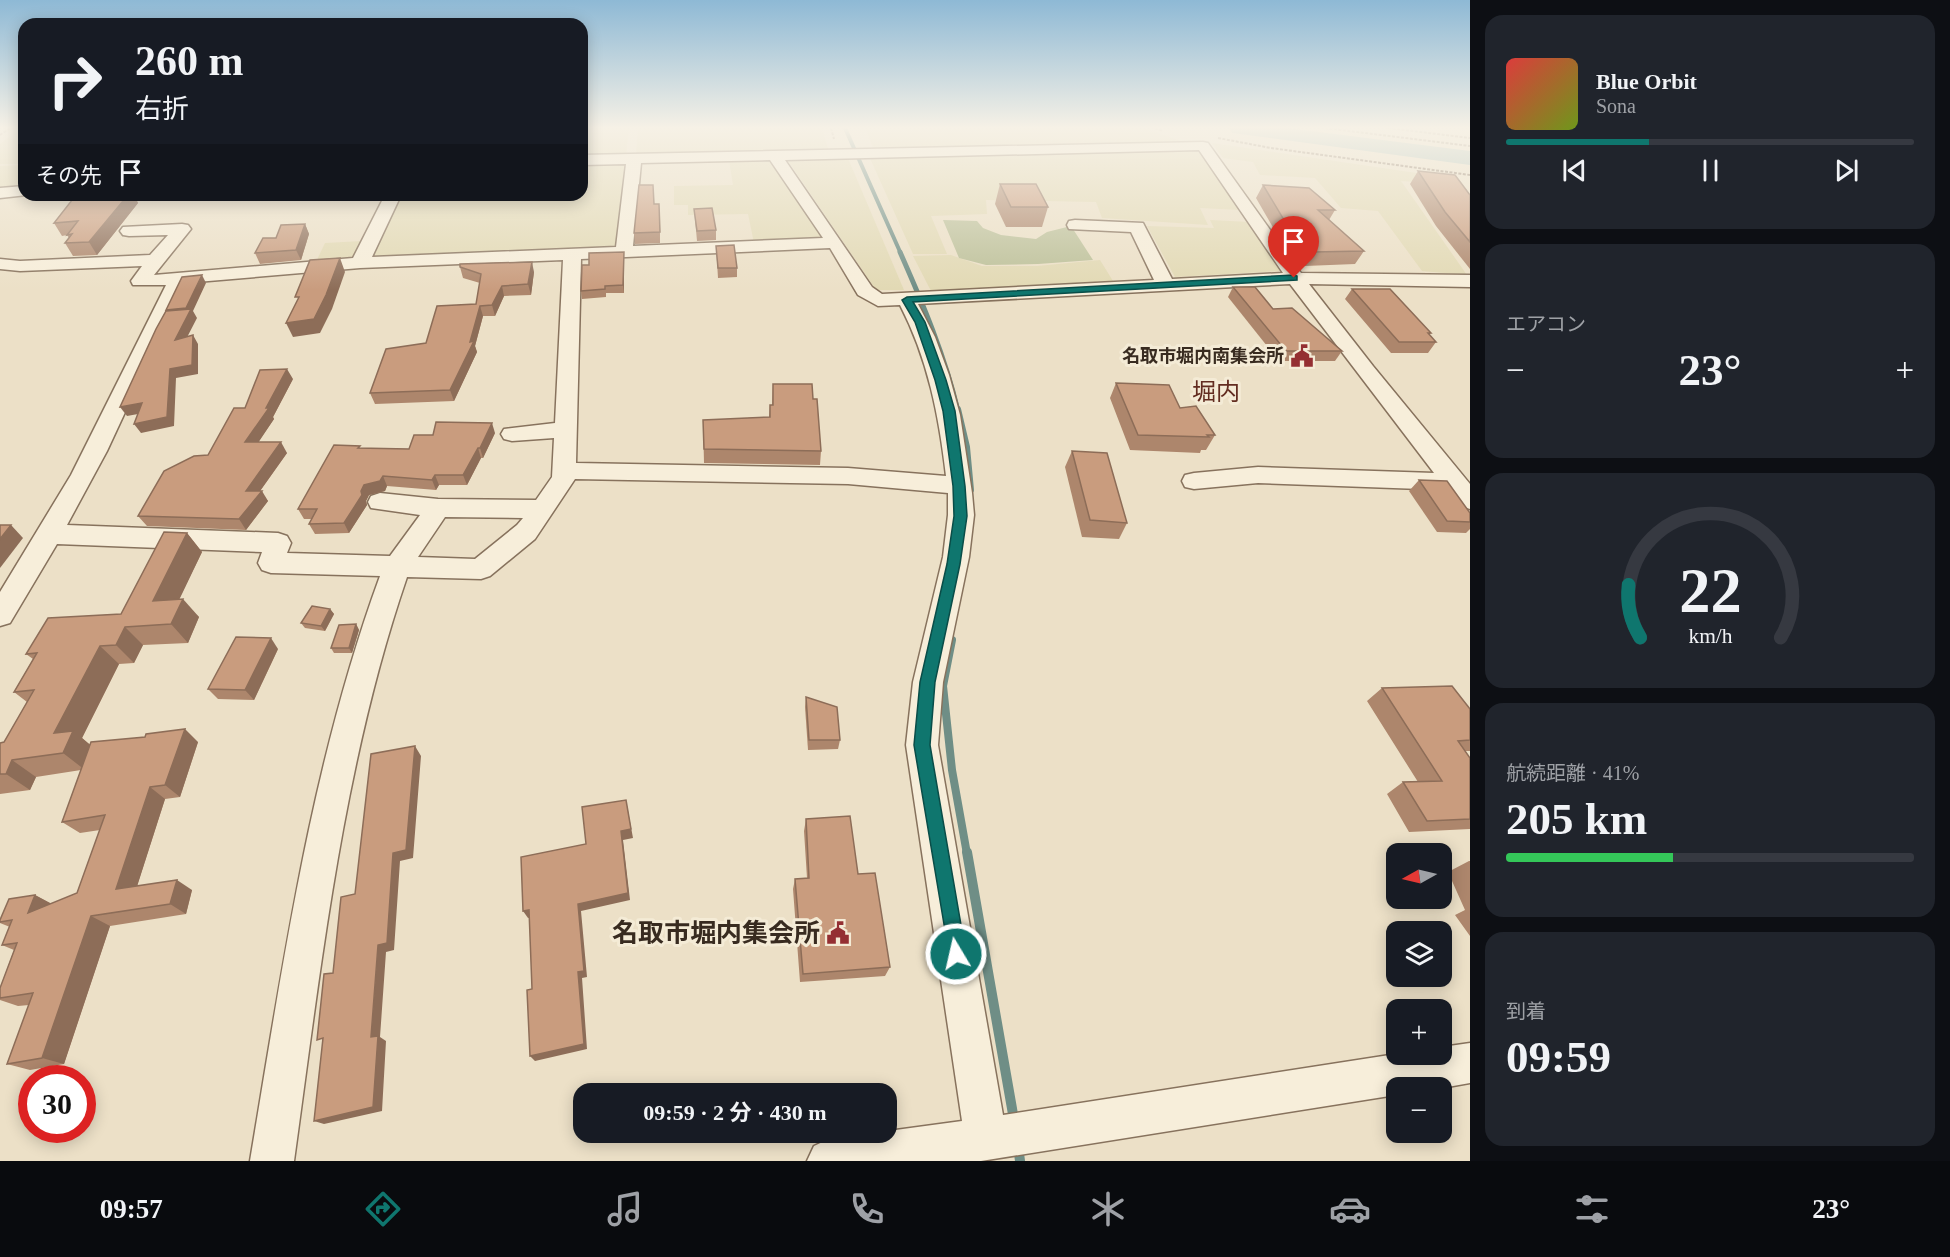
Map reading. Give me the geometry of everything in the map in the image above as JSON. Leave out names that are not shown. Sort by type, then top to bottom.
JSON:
[{"type":"street","points":[[624,252],[632,182]]},
{"type":"street","points":[[793,182],[865,291],[878,300],[1294,278],[1470,281]]},
{"type":"street","points":[[1228,182],[1294,278],[1398,415],[1462,491]]},
{"type":"street","points":[[0,193],[18,191]]},
{"type":"street","points":[[360,263],[390,201]]},
{"type":"street","points":[[1075,225],[1137,227],[1165,284]]},
{"type":"street","points":[[129,231],[182,229],[141,280],[360,263],[835,243]]},
{"type":"street","points":[[51,534],[278,543],[271,563],[481,569],[526,532],[564,477],[572,254]]},
{"type":"street","points":[[0,264],[20,266],[155,260]]},
{"type":"street","points":[[0,615],[51,534],[179,278]]},
{"type":"street","points":[[915,299],[920,322],[941,380],[949,411],[961,516],[954,564],[928,682],[922,745],[1002,1136]]},
{"type":"street","points":[[512,434],[566,430]]},
{"type":"street","points":[[564,471],[848,476],[959,486]]},
{"type":"street","points":[[1194,481],[1258,475],[1462,491]]},
{"type":"street","points":[[380,502],[438,508],[543,509]]},
{"type":"street","points":[[272,1161],[301,973],[345,735],[382,609],[397,567],[438,508]]},
{"type":"street","points":[[829,1161],[1111,1121],[1470,1063]]},
{"type":"shaded area","points":[[0,182],[18,182],[18,186],[0,188]]},
{"type":"shaded area","points":[[588,182],[626,182],[618,249],[370,258],[397,201],[588,201]]},
{"type":"shaded area","points":[[733,182],[785,182],[826,243],[754,243],[748,214],[688,215],[688,205],[674,205],[674,186],[733,185]]},
{"type":"shaded area","points":[[802,182],[858,182],[904,290],[876,290]]},
{"type":"shaded area","points":[[881,182],[1221,182],[1240,210],[1200,208],[1208,225],[1102,218],[1096,202],[986,200],[987,214],[931,216],[947,254],[913,254]]},
{"type":"shaded area","points":[[1319,182],[1402,182],[1467,275],[1422,271],[1378,211],[1341,208]]},
{"type":"shaded area","points":[[1210,220],[1250,222],[1282,271],[1175,277],[1147,226],[1214,228]]},
{"type":"shaded area","points":[[362,241],[354,259],[315,264],[325,243]]},
{"type":"shaded area","points":[[951,255],[982,266],[1037,266],[1100,260],[1113,281],[931,291],[913,256]]},
{"type":"green space","points":[[943,220],[977,221],[983,228],[1001,235],[1036,239],[1047,232],[1071,226],[1093,260],[986,265],[959,258]]},
{"type":"building","points":[[1425,182],[1460,182],[1470,195],[1470,242],[1445,212]]},
{"type":"building","points":[[1000,184],[1036,184],[1048,207],[1011,207]]},
{"type":"building","points":[[639,185],[653,185],[654,204],[659,204],[660,232],[634,233]]},
{"type":"building","points":[[1263,185],[1309,188],[1335,210],[1318,210],[1364,251],[1313,252],[1290,230]]},
{"type":"building","points":[[71,201],[123,201],[89,242],[65,243],[72,234],[67,235],[78,221],[54,223]]},
{"type":"building","points":[[712,208],[716,230],[697,231],[694,209]]},
{"type":"building","points":[[305,224],[296,250],[255,253],[263,238],[276,238],[281,225]]},
{"type":"building","points":[[734,245],[737,268],[718,268],[716,246]]},
{"type":"building","points":[[624,252],[623,285],[581,291],[582,265],[589,265],[589,253]]},
{"type":"building","points":[[340,258],[314,319],[286,323],[299,297],[295,297],[310,260]]},
{"type":"building","points":[[532,262],[528,284],[502,286],[492,305],[480,306],[470,342],[474,341],[450,390],[370,393],[386,349],[426,343],[437,306],[476,304],[481,274],[460,267],[460,264]]},
{"type":"building","points":[[202,275],[186,308],[166,310],[182,277]]},
{"type":"building","points":[[1233,287],[1255,287],[1273,309],[1292,308],[1342,351],[1286,351]]},
{"type":"building","points":[[1352,289],[1390,289],[1431,333],[1428,333],[1436,342],[1399,342]]},
{"type":"building","points":[[191,309],[175,340],[193,335],[192,365],[170,369],[167,417],[134,424],[142,403],[120,407],[156,329],[166,311]]},
{"type":"building","points":[[287,369],[266,408],[269,408],[245,442],[281,442],[246,491],[262,491],[239,519],[138,516],[164,471],[194,456],[208,455],[234,408],[245,408],[260,370]]},
{"type":"building","points":[[1116,383],[1169,385],[1180,408],[1196,406],[1215,435],[1207,435],[1209,437],[1138,435]]},
{"type":"building","points":[[773,384],[812,384],[813,399],[817,399],[821,451],[704,449],[703,420],[770,417],[770,405],[773,405]]},
{"type":"building","points":[[436,422],[492,423],[463,475],[435,475],[432,480],[383,476],[380,481],[364,485],[362,495],[344,523],[309,524],[317,509],[298,509],[334,445],[409,449],[414,435],[433,435]]},
{"type":"building","points":[[1072,451],[1107,453],[1127,523],[1090,520]]},
{"type":"building","points":[[1419,480],[1447,481],[1470,513],[1470,522],[1447,521]]},
{"type":"building","points":[[0,525],[11,525],[0,539]]},
{"type":"building","points":[[164,532],[187,533],[153,601],[183,599],[171,624],[125,627],[116,645],[100,646],[54,733],[73,731],[63,753],[12,760],[6,774],[0,774],[0,743],[4,742],[34,690],[14,692],[37,653],[26,654],[48,618],[121,614]]},
{"type":"building","points":[[312,606],[330,609],[321,626],[301,623]]},
{"type":"building","points":[[356,624],[349,648],[331,648],[339,625]]},
{"type":"building","points":[[236,637],[271,638],[245,690],[208,689]]},
{"type":"building","points":[[1452,686],[1470,709],[1470,740],[1458,741],[1470,758],[1470,819],[1427,821],[1403,782],[1442,781],[1382,688]]},
{"type":"building","points":[[806,697],[837,707],[840,740],[809,740]]},
{"type":"building","points":[[185,729],[165,785],[150,787],[116,889],[177,880],[170,904],[91,916],[42,1058],[7,1064],[33,993],[0,998],[0,988],[17,943],[2,945],[12,920],[0,922],[0,920],[9,899],[35,895],[28,913],[77,893],[105,815],[62,822],[91,742],[145,737],[146,734]]},
{"type":"building","points":[[415,746],[406,850],[393,853],[387,943],[378,945],[371,1037],[378,1036],[373,1107],[314,1121],[323,1038],[317,1040],[324,974],[333,973],[341,897],[355,894],[371,754]]},
{"type":"building","points":[[626,800],[631,829],[621,831],[628,893],[578,904],[584,971],[578,972],[584,1044],[530,1056],[527,990],[532,989],[529,910],[523,911],[521,857],[586,844],[582,807]]},
{"type":"building","name":"名取市堀内集会所","points":[[850,816],[858,874],[875,873],[890,967],[803,974],[795,879],[809,878],[806,819]]},
{"type":"waterway","points":[[869,182],[901,254]]},
{"type":"waterway","points":[[900,252],[940,350],[958,411]]},
{"type":"waterway","points":[[958,409],[967,447],[971,490]]},
{"type":"waterway","points":[[952,640],[943,686],[952,770],[967,854]]},
{"type":"waterway","points":[[967,852],[1014,1120]]},
{"type":"waterway","points":[[1018,1146],[1020,1161]]},
{"type":"place","name":"名取市堀内南集会所","points":[[1302,356]]},
{"type":"place","name":"名取市堀内集会所","points":[[838,933]]},
{"type":"district","name":"堀内","points":[[1216,392]]},
{"type":"route","points":[[956,954],[922,745],[928,682],[954,564],[961,516],[959,486],[949,411],[941,380],[920,322],[907,300],[1294,278]]}]
